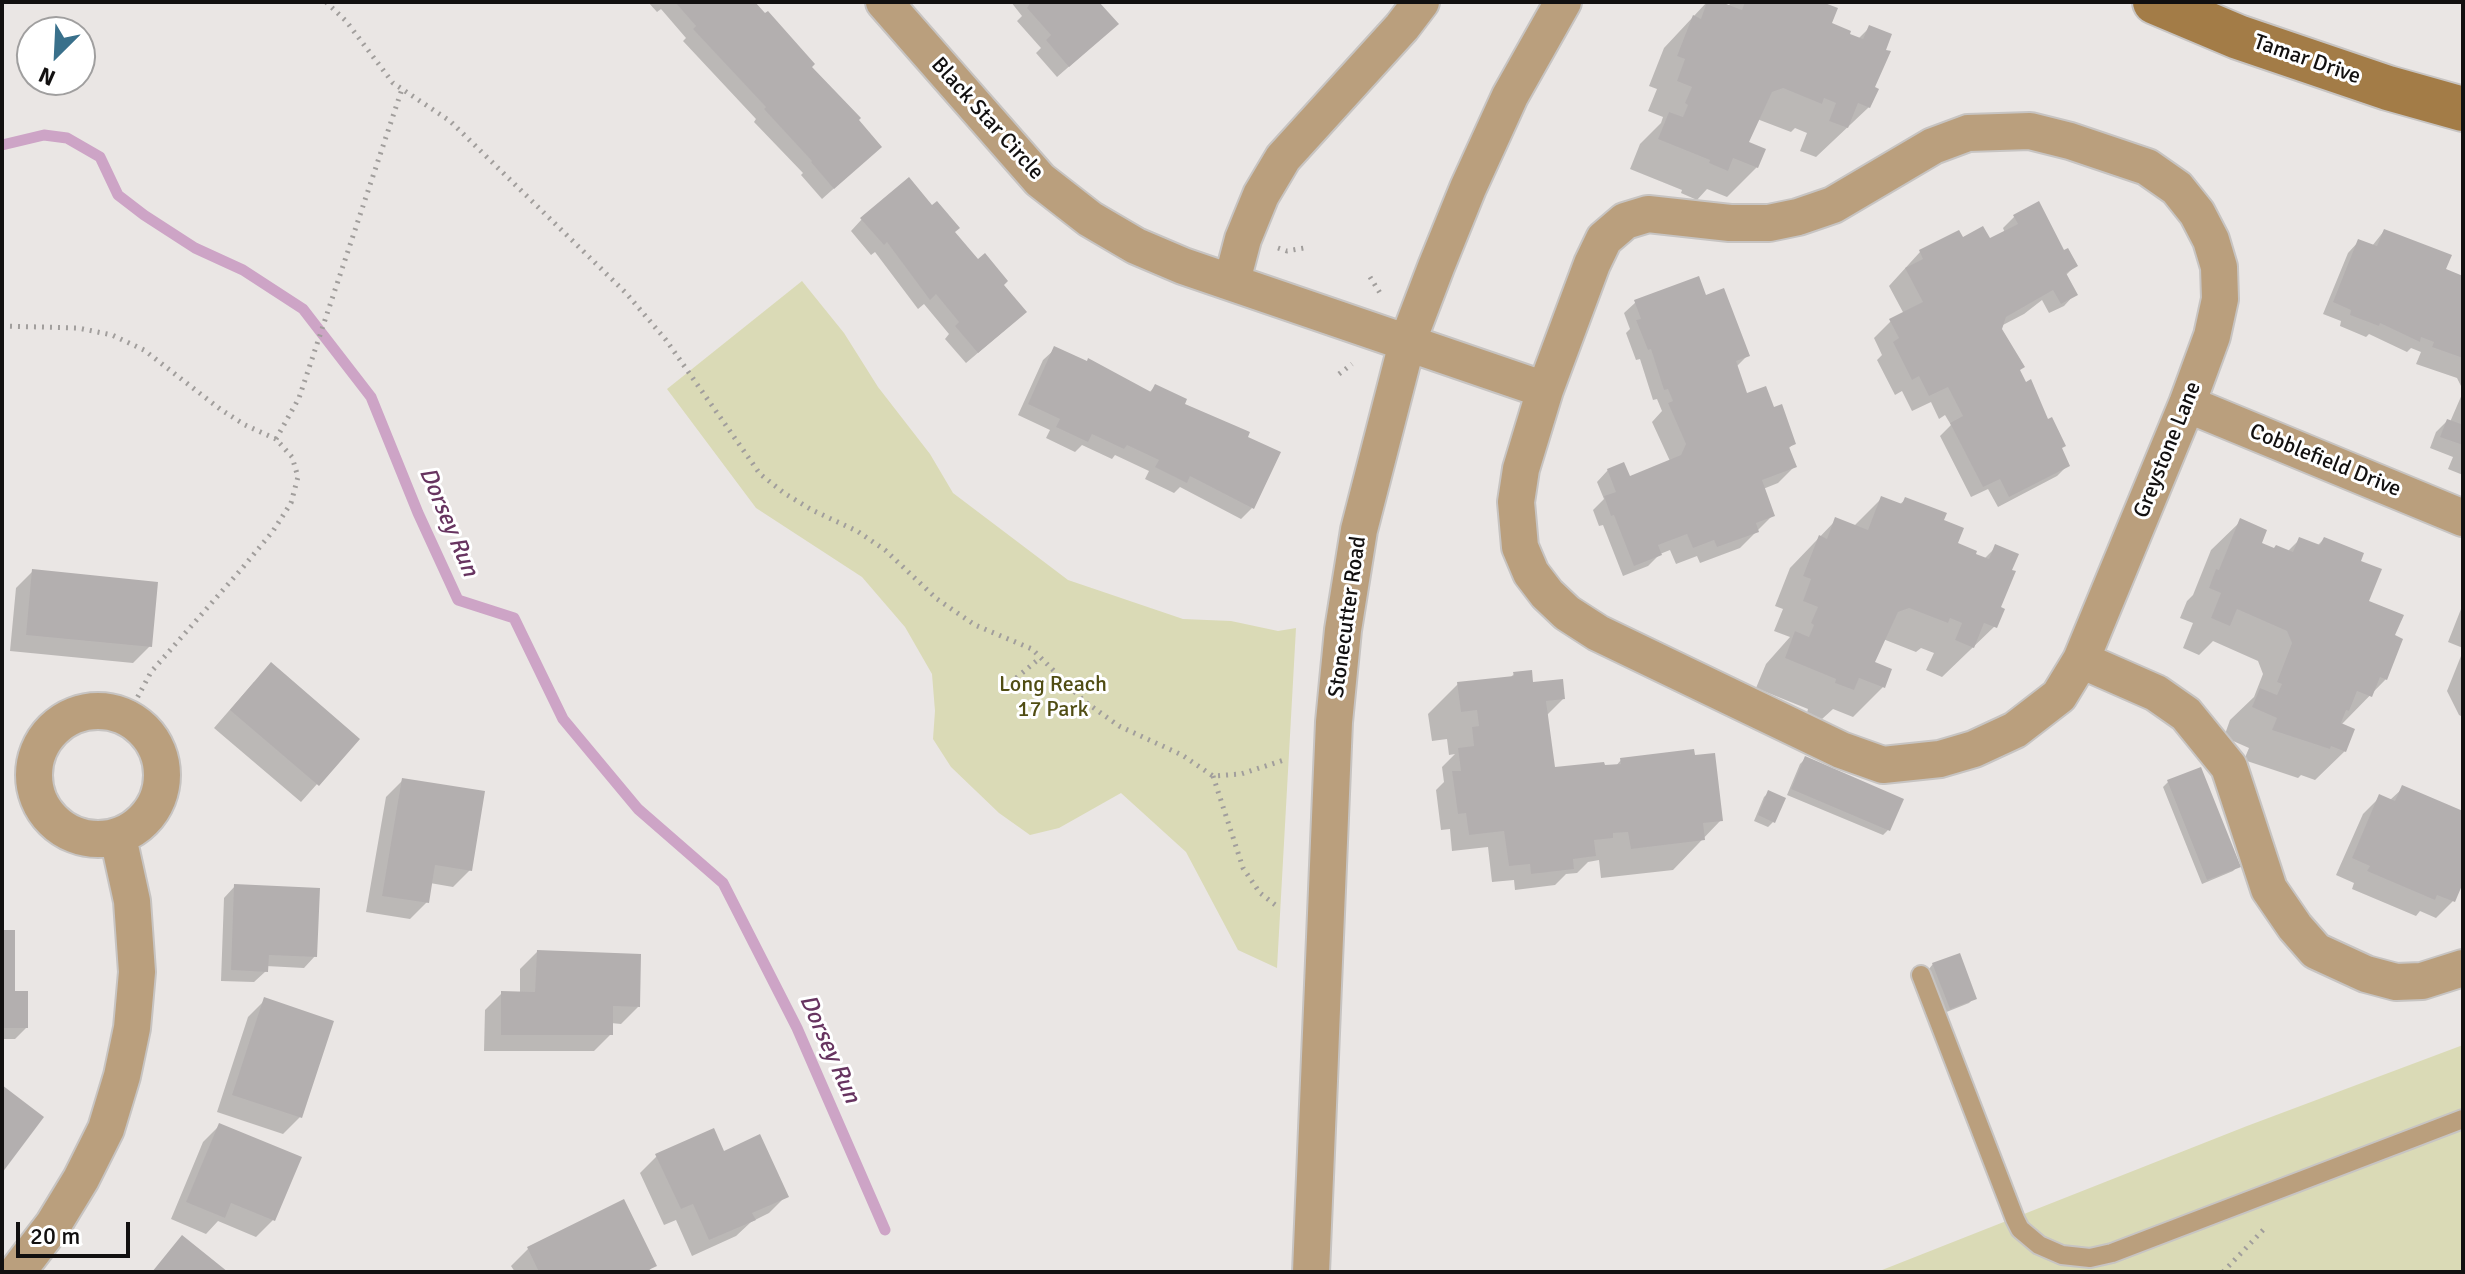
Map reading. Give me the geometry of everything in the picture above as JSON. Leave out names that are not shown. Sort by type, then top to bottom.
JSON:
[{"type":"street","name":"Black Star Circle","points":[[884,2],[1040,180],[1090,219],[1136,246],[1183,266],[1407,343]]},
{"type":"street","points":[[1232,281],[1243,239],[1261,195],[1283,158],[1421,2]]},
{"type":"street","name":"Stonecutter Road","points":[[1311,1272],[1334,737],[1343,630],[1359,530],[1407,343],[1510,96],[1563,2]]},
{"type":"street","name":"Tamar Drive","points":[[2155,2],[2238,37],[2388,88],[2463,109]]},
{"type":"street","name":"Greystone Lane","points":[[2030,131],[2070,141],[2147,167],[2177,188],[2197,213],[2211,240],[2219,267],[2220,299],[2212,336],[2187,404],[2081,660],[2059,696],[2015,730],[1974,749],[1940,759],[1883,765],[1841,750],[1598,633],[1567,613],[1547,594],[1531,573],[1520,547],[1516,502],[1521,469],[1545,390],[1604,239],[1625,221],[1648,214],[1730,223],[1769,223],[1798,217],[1833,205],[1933,146],[1968,133],[2030,131]]},
{"type":"street","points":[[1407,343],[1545,390]]},
{"type":"street","name":"Cobblefield Drive","points":[[2187,404],[2463,518]]},
{"type":"street","points":[[2081,660],[2156,693],[2186,714],[2229,767],[2269,889],[2316,951],[2366,974],[2396,982],[2422,981],[2463,968]]},
{"type":"street","points":[[102,710],[127,717],[142,727],[156,744],[162,766],[160,795],[150,813],[133,829],[118,837],[90,839],[64,830],[46,814],[37,795],[33,774],[40,746],[59,723],[78,713],[102,710]]},
{"type":"street","points":[[17,1272],[53,1225],[81,1179],[106,1129],[122,1076],[132,1028],[137,972],[132,901],[118,837]]},
{"type":"lane","points":[[1921,975],[2020,1229],[2039,1245],[2062,1255],[2090,1258],[2112,1253],[2463,1119]]},
{"type":"path","points":[[326,2],[346,21],[393,83],[450,121],[626,293],[666,340],[760,474],[812,510],[857,531],[885,550],[937,599],[975,625],[1032,649],[1084,701],[1119,726],[1182,755],[1213,776],[1243,868],[1260,893],[1278,907]]},
{"type":"path","points":[[276,439],[299,398],[402,89]]},
{"type":"path","points":[[2,326],[78,328],[112,335],[144,350],[245,425],[276,439],[292,457],[298,477],[291,503],[273,531],[151,672],[127,717]]},
{"type":"path","points":[[1010,683],[1040,658]]},
{"type":"path","points":[[1213,776],[1241,774],[1284,760]]},
{"type":"green space","name":"Long Reach 17 Park","points":[[802,281],[844,333],[878,387],[930,454],[953,493],[1068,580],[1183,619],[1231,621],[1278,631],[1296,628],[1277,968],[1238,950],[1186,852],[1121,793],[1059,828],[1030,835],[999,813],[951,767],[933,739],[935,711],[932,674],[905,627],[862,577],[756,508],[667,389]]},
{"type":"green space","points":[[2463,1045],[2463,1272],[1877,1272],[2247,1126]]},
{"type":"building","points":[[675,2],[755,2],[765,13],[768,11],[815,64],[812,67],[861,118],[859,120],[882,147],[834,189],[764,109],[766,107],[693,29],[696,26]]},
{"type":"building","points":[[1031,2],[1099,2],[1119,24],[1069,67],[1046,40],[1051,35],[1027,8]]},
{"type":"building","points":[[1707,2],[1721,2],[1742,10],[1745,2],[1822,2],[1838,8],[1832,23],[1851,31],[1850,34],[1863,39],[1869,25],[1892,34],[1886,50],[1891,51],[1875,87],[1879,89],[1870,108],[1858,103],[1848,128],[1829,121],[1836,103],[1824,98],[1822,104],[1783,88],[1772,92],[1749,142],[1766,149],[1758,168],[1733,158],[1728,171],[1709,163],[1710,160],[1658,139],[1669,112],[1683,117],[1688,105],[1685,103],[1692,87],[1677,81],[1685,59],[1677,56],[1693,15],[1701,19]]},
{"type":"building","points":[[909,177],[932,205],[937,201],[960,228],[955,232],[978,259],[985,253],[1008,281],[1004,285],[1027,312],[978,353],[955,326],[959,322],[936,294],[930,300],[887,242],[884,245],[860,218]]},
{"type":"building","points":[[2039,201],[2064,250],[2068,248],[2078,266],[2066,273],[2078,295],[2061,304],[2053,290],[2006,317],[2002,329],[2025,367],[2020,370],[2026,382],[2031,379],[2048,419],[2052,417],[2066,446],[2062,448],[2070,466],[2009,497],[2000,479],[1983,487],[1950,423],[1963,416],[1948,387],[1929,396],[1919,376],[1912,380],[1893,342],[1899,338],[1889,319],[1923,302],[1905,268],[1923,259],[1919,250],[1959,230],[1963,237],[1983,226],[1990,238],[2018,224],[2013,215]]},
{"type":"building","points":[[2384,229],[2452,255],[2446,269],[2463,276],[2463,358],[2432,347],[2434,342],[2421,337],[2420,342],[2380,323],[2379,326],[2350,315],[2351,310],[2333,302],[2358,239],[2377,246]]},
{"type":"building","points":[[1699,276],[1706,295],[1724,288],[1750,356],[1736,361],[1747,393],[1766,386],[1774,407],[1782,404],[1796,444],[1789,447],[1797,467],[1762,480],[1775,516],[1756,523],[1759,532],[1717,547],[1714,540],[1693,548],[1687,534],[1658,545],[1662,555],[1634,566],[1604,496],[1616,492],[1607,469],[1624,462],[1630,476],[1681,455],[1686,444],[1668,403],[1673,401],[1668,389],[1664,390],[1651,349],[1648,350],[1636,320],[1641,319],[1634,300]]},
{"type":"building","points":[[1054,346],[1087,361],[1088,358],[1151,392],[1155,384],[1187,399],[1185,404],[1250,432],[1248,437],[1281,452],[1254,509],[1190,476],[1187,483],[1155,467],[1159,460],[1127,445],[1124,449],[1092,434],[1088,442],[1056,427],[1060,419],[1028,404]]},
{"type":"building","points":[[2463,418],[2463,445],[2440,437],[2447,419],[2461,424]]},
{"type":"building","points":[[1881,496],[1902,504],[1905,497],[1947,513],[1944,520],[1964,528],[1958,543],[1977,551],[1976,554],[1989,559],[1995,544],[2019,554],[1997,628],[1984,623],[1974,648],[1955,640],[1962,623],[1950,618],[1948,623],[1909,608],[1898,612],[1875,662],[1892,669],[1885,688],[1859,678],[1854,690],[1835,683],[1836,679],[1785,658],[1795,631],[1809,637],[1814,625],[1811,623],[1818,607],[1803,601],[1811,579],[1803,576],[1819,535],[1827,539],[1835,517],[1868,530]]},
{"type":"building","points":[[2240,518],[2267,530],[2262,543],[2274,548],[2276,545],[2293,552],[2299,537],[2320,545],[2324,537],[2364,553],[2361,561],[2382,569],[2369,601],[2404,615],[2395,635],[2403,639],[2387,680],[2380,677],[2372,697],[2357,691],[2349,711],[2346,710],[2341,723],[2355,729],[2346,752],[2272,730],[2277,718],[2252,707],[2260,688],[2277,695],[2282,684],[2277,682],[2292,643],[2287,631],[2237,609],[2230,626],[2211,618],[2221,593],[2209,588]]},
{"type":"building","points":[[32,569],[158,582],[152,647],[26,635]]},
{"type":"building","points":[[271,662],[360,739],[319,786],[230,710]]},
{"type":"building","points":[[1532,670],[1533,682],[1563,679],[1565,699],[1546,701],[1555,767],[1604,762],[1605,765],[1621,764],[1620,758],[1694,749],[1695,755],[1715,753],[1723,821],[1703,823],[1705,840],[1631,849],[1628,832],[1613,833],[1613,838],[1594,840],[1596,856],[1573,859],[1574,869],[1531,874],[1530,864],[1509,866],[1504,831],[1469,835],[1466,813],[1458,814],[1452,771],[1461,771],[1458,748],[1474,746],[1472,727],[1479,726],[1477,710],[1461,712],[1457,682],[1514,676],[1513,672]]},
{"type":"building","points":[[1805,756],[1904,799],[1890,831],[1791,789]]},
{"type":"building","points":[[2201,767],[2241,867],[2207,880],[2167,780]]},
{"type":"building","points":[[402,778],[485,791],[472,871],[435,865],[429,903],[382,896]]},
{"type":"building","points":[[2402,785],[2463,811],[2463,883],[2455,902],[2437,895],[2435,900],[2367,871],[2370,866],[2352,858],[2379,794],[2395,801]]},
{"type":"building","points":[[1768,790],[1786,798],[1775,823],[1758,815]]},
{"type":"building","points":[[234,884],[320,888],[317,957],[269,955],[268,972],[231,970]]},
{"type":"building","points":[[2,930],[15,930],[15,991],[28,991],[28,1028],[2,1028]]},
{"type":"building","points":[[537,950],[641,954],[640,1007],[613,1006],[613,1035],[501,1035],[501,991],[535,992]]},
{"type":"building","points":[[1960,953],[1977,999],[1950,1009],[1932,963]]},
{"type":"building","points":[[264,997],[334,1021],[302,1118],[232,1095]]},
{"type":"building","points":[[2,1085],[44,1117],[2,1173]]},
{"type":"building","points":[[219,1123],[302,1157],[275,1221],[231,1203],[225,1218],[186,1202]]},
{"type":"building","points":[[714,1128],[724,1151],[760,1134],[789,1197],[752,1213],[756,1220],[709,1240],[693,1204],[681,1209],[655,1154]]},
{"type":"building","points":[[624,1199],[657,1266],[644,1272],[539,1272],[527,1247]]},
{"type":"building","points":[[182,1235],[228,1272],[152,1272]]},
{"type":"waterway","name":"Dorsey Run","points":[[2,145],[44,135],[67,138],[100,157],[118,195],[144,215],[195,248],[243,270],[303,309],[371,397],[418,513],[458,600],[514,618],[563,719],[638,809],[723,883],[797,1028],[885,1230]]}]
